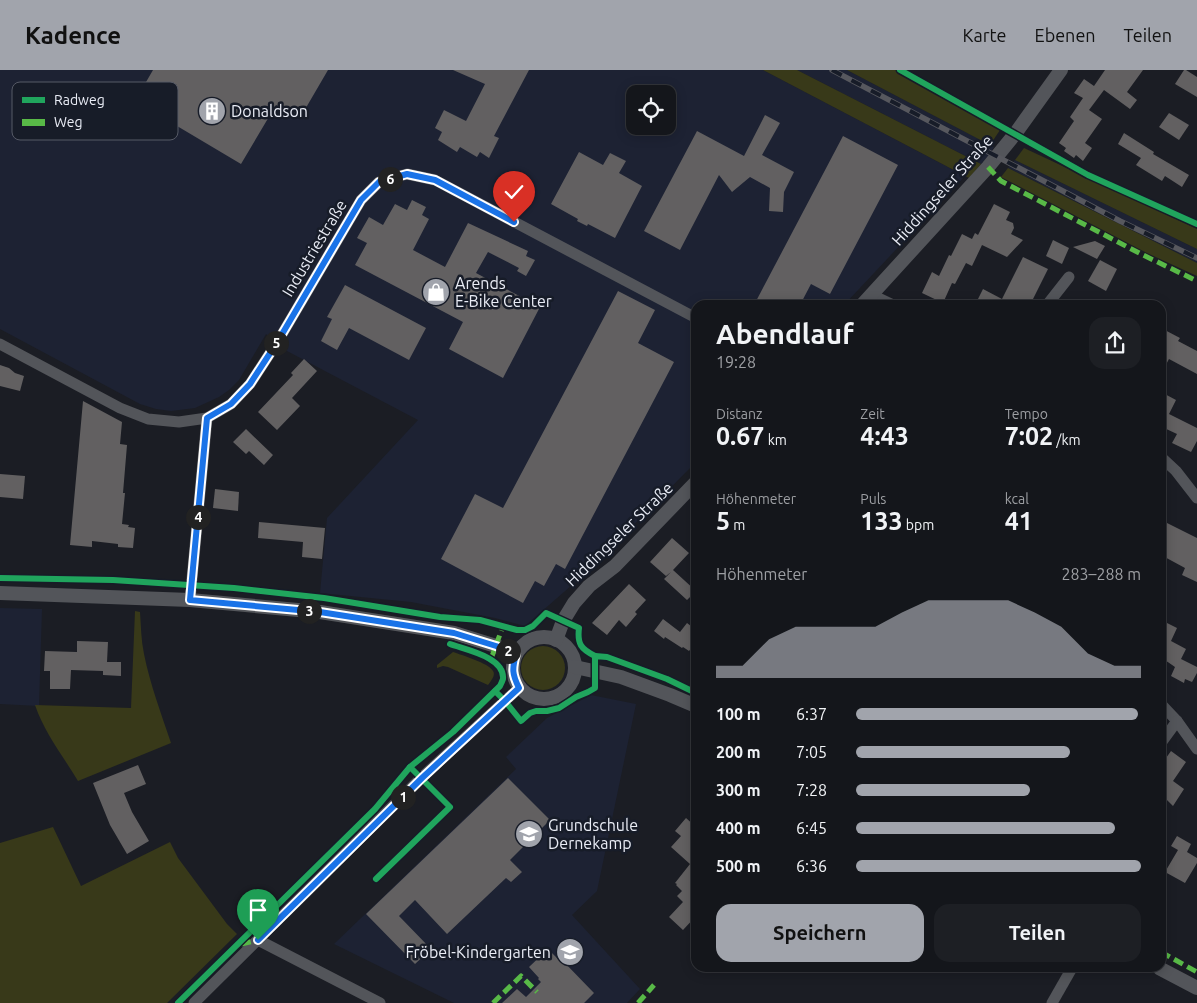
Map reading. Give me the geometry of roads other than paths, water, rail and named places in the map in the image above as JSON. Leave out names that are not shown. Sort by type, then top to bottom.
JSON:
[{"type":"street","name":"Hiddingseler Straße","points":[[867,300],[1016,134],[1061,70]]},
{"type":"street","name":"Industriestraße","points":[[0,344],[120,408],[148,419],[179,422],[207,418],[231,404],[250,384],[278,341],[361,200],[379,182],[407,174],[435,180],[691,315]]},
{"type":"street","points":[[1051,300],[1069,277]]},
{"type":"street","points":[[872,294],[883,300]]},
{"type":"street","points":[[190,600],[207,418]]},
{"type":"street","points":[[1166,462],[1196,493]]},
{"type":"street","name":"Hiddingseler Straße","points":[[556,640],[563,621],[574,602],[589,586],[621,560],[691,487]]},
{"type":"street","points":[[0,593],[190,600],[320,612],[454,633],[516,654]]},
{"type":"street","points":[[545,637],[556,640],[566,646],[573,656],[575,667],[573,680],[566,691],[554,698],[542,700],[529,696],[519,688],[514,677],[512,666],[516,654],[523,645],[533,639],[545,637]]},
{"type":"street","points":[[575,667],[621,677],[691,704]]},
{"type":"street","points":[[194,1003],[415,784],[519,688]]},
{"type":"street","points":[[1166,709],[1197,749]]},
{"type":"street","points":[[1166,736],[1177,721]]},
{"type":"street","points":[[258,940],[380,1003]]},
{"type":"street","points":[[1052,1003],[1070,972]]},
{"type":"street","points":[[1166,972],[1197,988]]},
{"type":"railway","points":[[832,70],[1120,221],[1197,258]]},
{"type":"place","name":"Donaldson","points":[[212,111]]},
{"type":"place","name":"Arends E-Bike Center","points":[[436,292]]},
{"type":"place","name":"Grundschule Dernekamp","points":[[529,834]]},
{"type":"place","name":"Fröbel-Kindergarten","points":[[570,952]]}]
